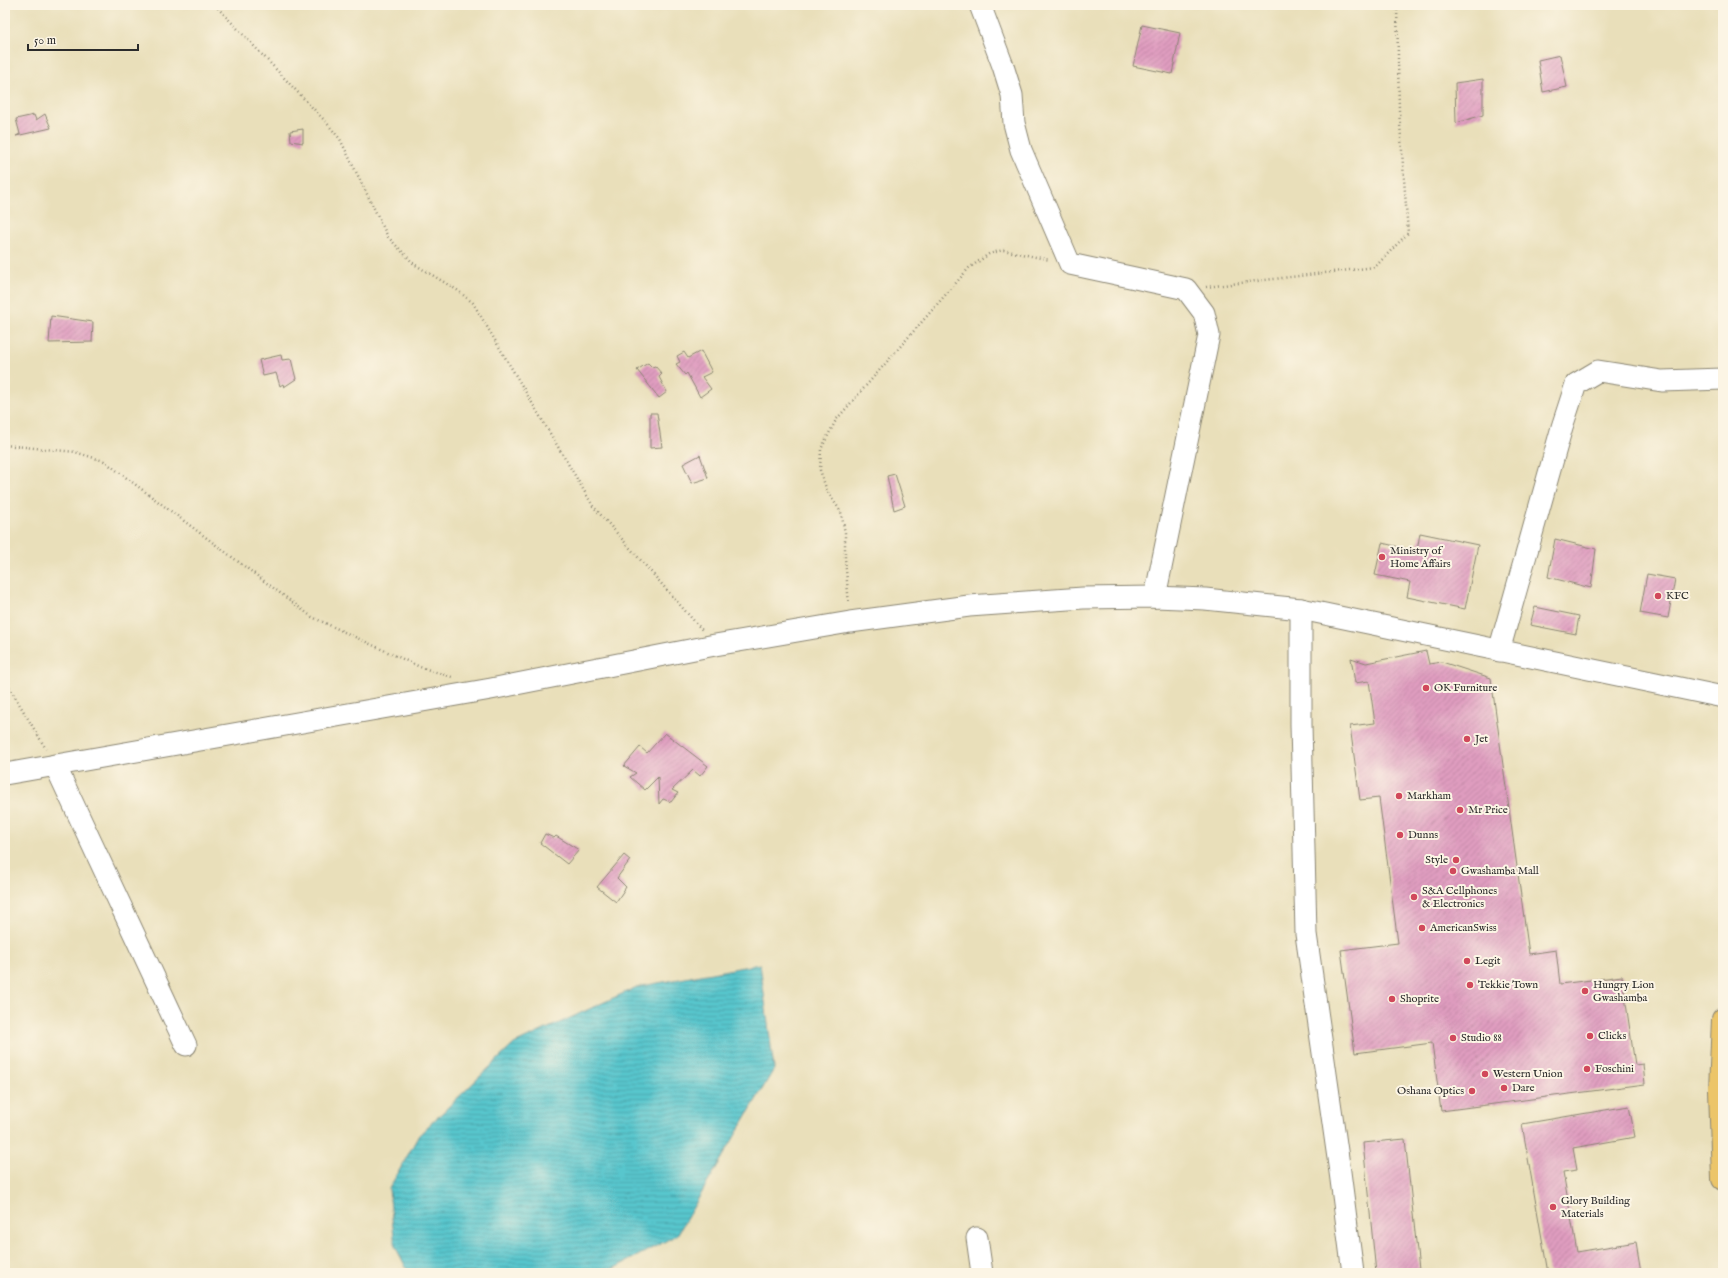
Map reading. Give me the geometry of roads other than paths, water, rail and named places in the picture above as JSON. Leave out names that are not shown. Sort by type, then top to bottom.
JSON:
[{"type":"main road","points":[[1723,1020],[1720,1090],[1723,1180]]},
{"type":"street","points":[[980,5],[1003,66],[1012,95],[1014,123],[1021,150],[1070,264],[1186,290],[1204,313],[1209,335],[1155,597]]},
{"type":"street","points":[[1499,651],[1562,428],[1576,384],[1598,370],[1662,381],[1723,379]]},
{"type":"street","points":[[5,774],[491,689],[715,644],[850,622],[969,606],[1083,598],[1155,597],[1205,599],[1301,609],[1723,697]]},
{"type":"street","points":[[1301,609],[1301,724],[1306,934],[1353,1273]]},
{"type":"street","points":[[55,765],[186,1045]]},
{"type":"street","points":[[977,1238],[978,1272]]},
{"type":"water","points":[[760,964],[774,1069],[677,1235],[605,1273],[409,1273],[395,1246],[389,1189],[419,1135],[514,1044],[637,987]]},
{"type":"place","name":"Ministry of Home Affairs","points":[[1382,557]]},
{"type":"place","name":"KFC","points":[[1658,596]]},
{"type":"place","name":"OK Furniture","points":[[1426,688]]},
{"type":"place","name":"Jet","points":[[1467,739]]},
{"type":"place","name":"Markham","points":[[1399,796]]},
{"type":"place","name":"Mr Price","points":[[1460,810]]},
{"type":"place","name":"Dunns","points":[[1400,835]]},
{"type":"place","name":"Style","points":[[1456,860]]},
{"type":"place","name":"Gwashamba Mall","points":[[1453,871]]},
{"type":"place","name":"S&A Cellphones & Electronics","points":[[1414,897]]},
{"type":"place","name":"AmericanSwiss","points":[[1422,928]]},
{"type":"place","name":"Legit","points":[[1467,961]]},
{"type":"place","name":"Tekkie Town","points":[[1470,985]]},
{"type":"place","name":"Hungry Lion Gwashamba","points":[[1585,991]]},
{"type":"place","name":"Shoprite","points":[[1392,999]]},
{"type":"place","name":"Clicks","points":[[1590,1036]]},
{"type":"place","name":"Studio 88","points":[[1453,1038]]},
{"type":"place","name":"Foschini","points":[[1587,1069]]},
{"type":"place","name":"Western Union","points":[[1485,1074]]},
{"type":"place","name":"Dare","points":[[1504,1088]]},
{"type":"place","name":"Oshana Optics","points":[[1472,1091]]},
{"type":"place","name":"Glory Building Materials","points":[[1553,1207]]}]
